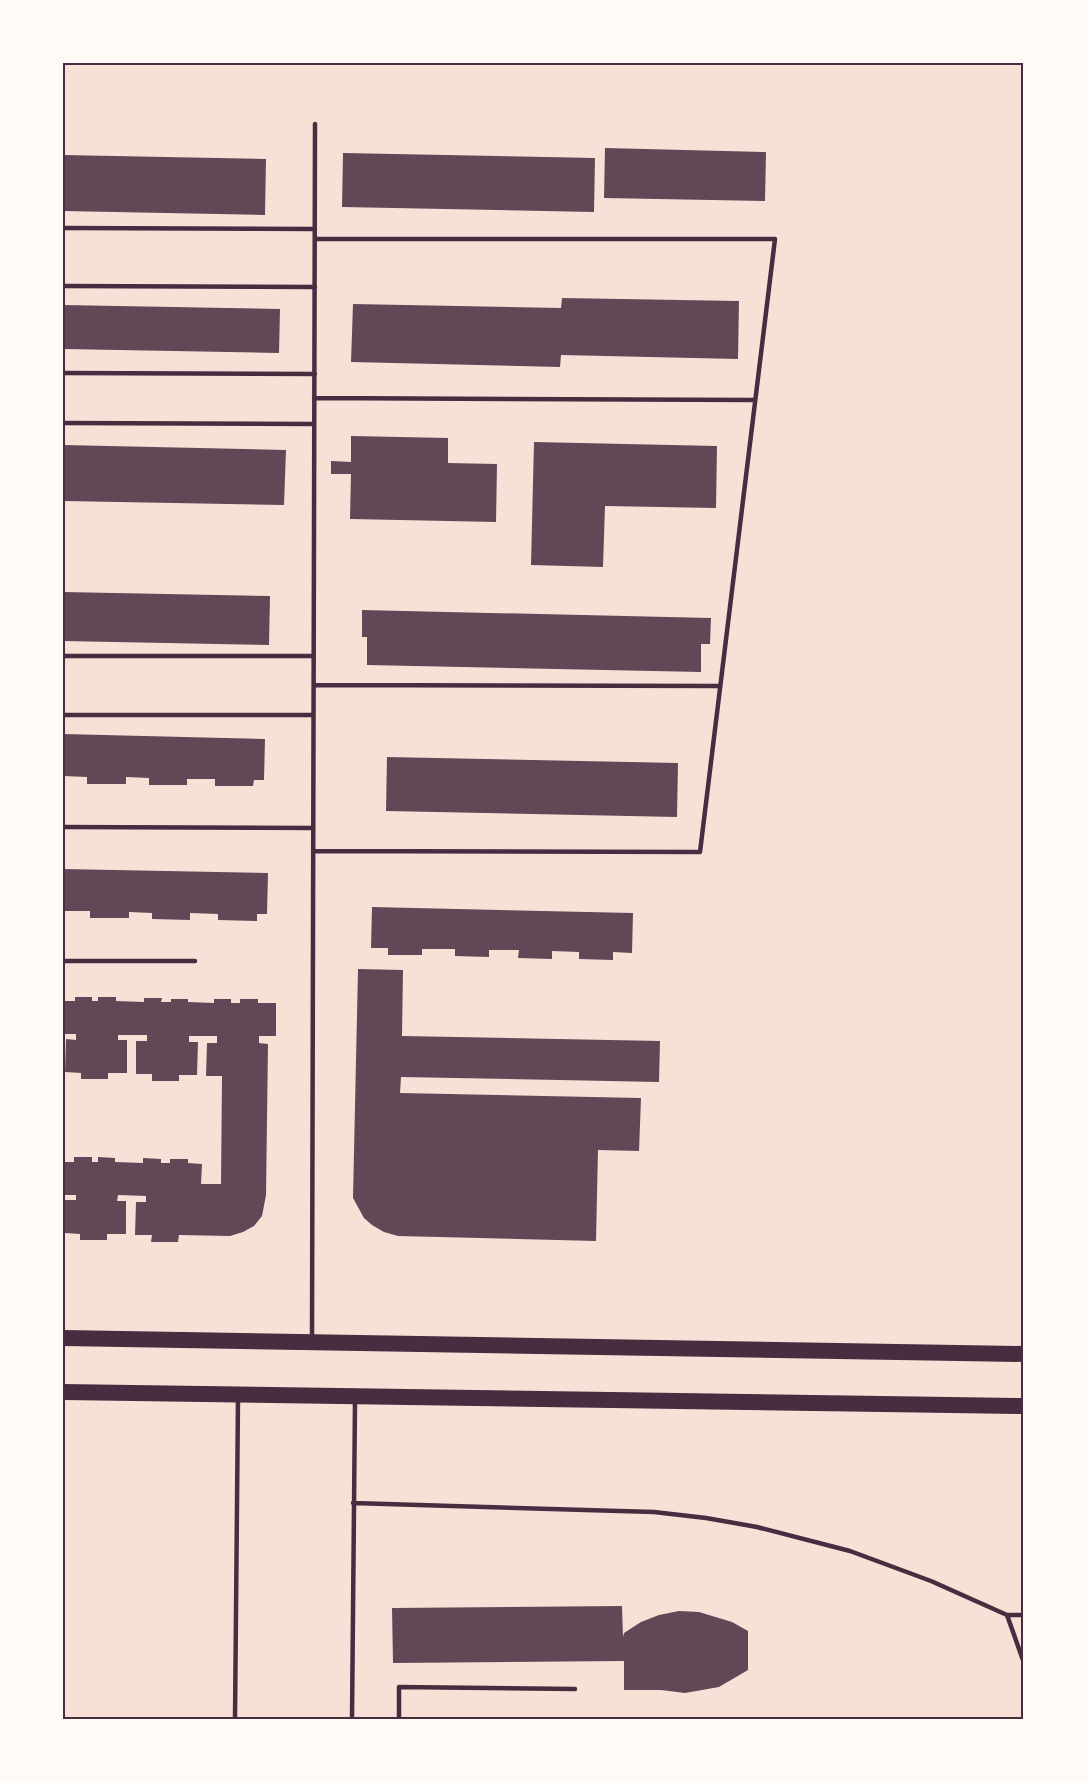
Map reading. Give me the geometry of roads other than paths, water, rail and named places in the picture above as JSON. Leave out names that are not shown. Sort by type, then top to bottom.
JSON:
[{"type":"highway","points":[[63,1338],[1024,1354]]},
{"type":"highway","points":[[63,1392],[1024,1406]]},
{"type":"lane","points":[[312,1342],[315,124]]},
{"type":"lane","points":[[63,228],[315,229]]},
{"type":"lane","points":[[313,851],[700,852],[775,239],[315,238]]},
{"type":"lane","points":[[63,286],[315,287]]},
{"type":"lane","points":[[63,373],[315,374]]},
{"type":"lane","points":[[314,398],[755,400]]},
{"type":"lane","points":[[63,423],[314,424]]},
{"type":"lane","points":[[63,656],[314,656]]},
{"type":"lane","points":[[314,685],[720,686]]},
{"type":"lane","points":[[63,715],[313,716]]},
{"type":"lane","points":[[63,827],[313,828]]},
{"type":"lane","points":[[63,961],[195,961]]},
{"type":"lane","points":[[235,1719],[238,1394]]},
{"type":"lane","points":[[352,1719],[355,1396]]},
{"type":"lane","points":[[353,1503],[654,1512],[706,1518],[768,1529],[850,1551],[931,1581],[1007,1615],[1024,1615]]},
{"type":"lane","points":[[1007,1615],[1024,1663]]},
{"type":"lane","points":[[399,1719],[399,1687],[575,1689]]}]
